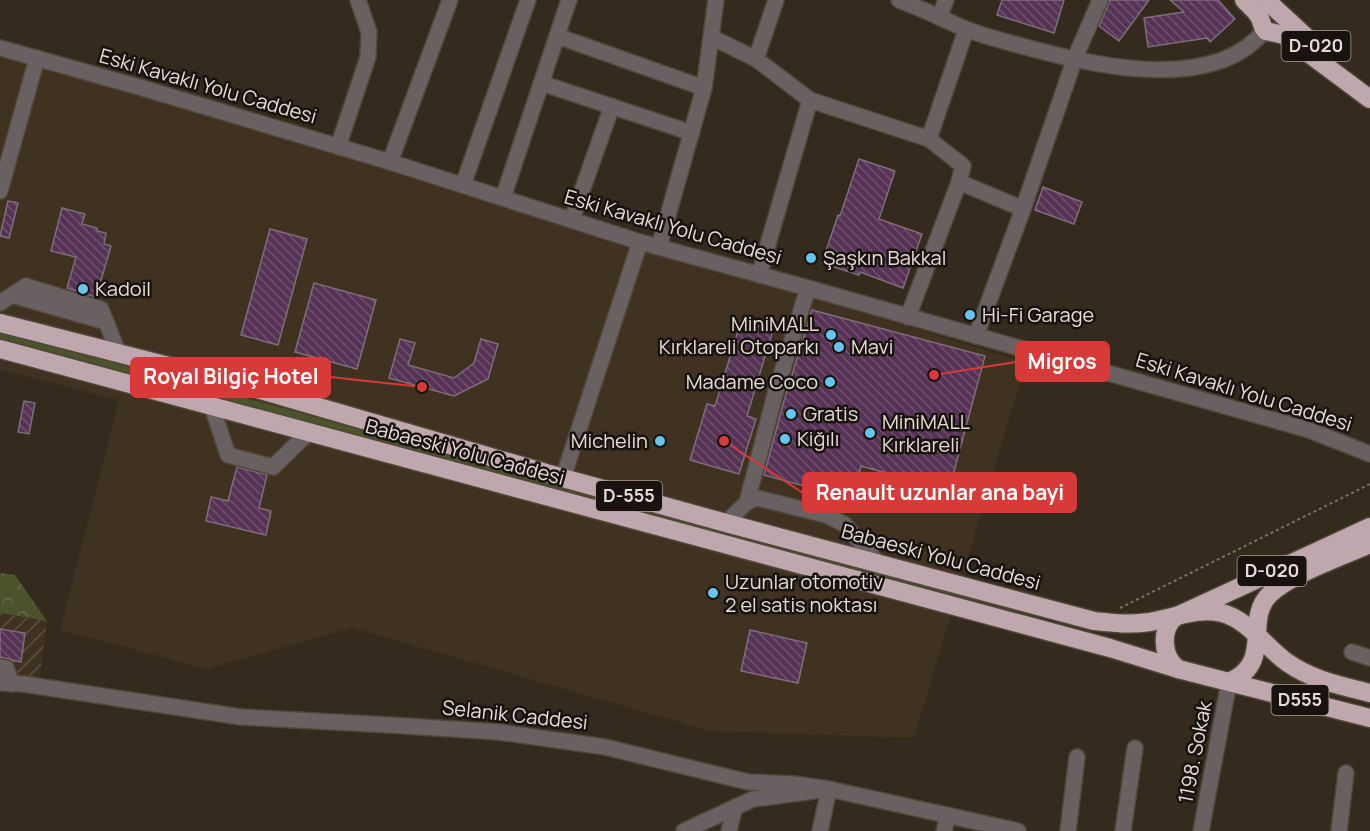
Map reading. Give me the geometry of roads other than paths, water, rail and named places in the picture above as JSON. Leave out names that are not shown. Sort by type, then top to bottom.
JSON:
[{"type":"highway","points":[[1244,0],[1256,12],[1274,17]]},
{"type":"highway","name":"D-020","points":[[1274,17],[1370,87]]},
{"type":"highway","name":"D-020","points":[[1274,17],[1284,35],[1370,99]]},
{"type":"highway","name":"Babaeski Yolu Caddesi","points":[[0,323],[248,386],[563,478],[1094,621],[1132,624],[1202,611],[1225,614],[1236,619],[1299,671],[1324,681],[1370,693]]},
{"type":"highway","name":"Babaeski Yolu Caddesi","points":[[0,350],[1084,641],[1178,669],[1370,718]]},
{"type":"highway","name":"D-020","points":[[1175,617],[1370,527]]},
{"type":"highway","name":"D-020","points":[[1257,636],[1261,611],[1270,594],[1305,572],[1370,544]]},
{"type":"highway","points":[[1175,617],[1166,629],[1165,646],[1169,660],[1178,669]]},
{"type":"highway","points":[[1229,681],[1243,674],[1252,662],[1256,654],[1257,636]]},
{"type":"street","points":[[338,147],[368,57],[369,32],[357,0]]},
{"type":"street","points":[[390,162],[450,0]]},
{"type":"street","points":[[463,185],[528,0]]},
{"type":"street","points":[[503,198],[569,0]]},
{"type":"street","points":[[659,247],[704,88],[716,0]]},
{"type":"street","points":[[756,59],[776,0]]},
{"type":"street","points":[[899,0],[966,30],[1050,54],[1099,64],[1152,70],[1192,68],[1231,56],[1244,49],[1274,17]]},
{"type":"street","points":[[939,16],[946,0]]},
{"type":"street","points":[[976,336],[1075,58],[1100,0]]},
{"type":"street","points":[[929,139],[966,30]]},
{"type":"street","points":[[557,36],[704,88]]},
{"type":"street","points":[[711,37],[756,59],[810,100],[929,139],[963,166],[908,317]]},
{"type":"street","name":"Eski Kavaklı Yolu Caddesi","points":[[0,48],[390,162],[640,242],[1309,430],[1370,454]]},
{"type":"street","points":[[0,191],[37,58]]},
{"type":"street","points":[[541,83],[692,132]]},
{"type":"street","points":[[759,275],[810,100]]},
{"type":"street","points":[[572,219],[612,106]]},
{"type":"street","points":[[959,182],[1023,209]]},
{"type":"street","points":[[563,478],[640,242]]},
{"type":"street","points":[[747,502],[776,391],[808,288]]},
{"type":"street","points":[[6,299],[106,322],[118,352]]},
{"type":"street","points":[[212,406],[228,455],[273,466],[308,433]]},
{"type":"street","points":[[726,523],[747,502],[757,498],[826,515],[844,524],[879,564]]},
{"type":"street","points":[[1352,652],[1370,658]]},
{"type":"street","points":[[0,668],[6,668],[6,683]]},
{"type":"street","name":"1198. Sokak","points":[[1201,831],[1229,681]]},
{"type":"street","name":"Selanik Caddesi","points":[[6,683],[241,717],[499,732],[605,747],[748,782],[794,784],[829,789],[1018,831]]},
{"type":"street","points":[[1123,831],[1135,748]]},
{"type":"street","points":[[1068,831],[1077,757]]},
{"type":"street","points":[[1338,831],[1346,773]]},
{"type":"street","points":[[684,831],[753,799],[829,789],[820,831]]},
{"type":"street","points":[[729,831],[735,807]]},
{"type":"street","points":[[944,831],[948,815]]},
{"type":"place","name":"Şaşkın Bakkal","points":[[811,258]]},
{"type":"place","name":"Kadoil","points":[[83,289]]},
{"type":"place","name":"Hi-Fi Garage","points":[[970,315]]},
{"type":"place","name":"MiniMALL Kırklareli Otoparkı","points":[[831,335]]},
{"type":"place","name":"Mavi","points":[[839,347]]},
{"type":"place","name":"Migros","points":[[934,375]]},
{"type":"place","name":"Madame Coco","points":[[830,382]]},
{"type":"place","name":"Royal Bilgiç Hotel","points":[[422,387]]},
{"type":"place","name":"Gratis","points":[[791,414]]},
{"type":"place","name":"MiniMALL Kırklareli","points":[[870,433]]},
{"type":"place","name":"Kiğılı","points":[[785,439]]},
{"type":"place","name":"Michelin","points":[[660,441]]},
{"type":"place","name":"Renault uzunlar ana bayi","points":[[724,441]]},
{"type":"place","name":"Uzunlar otomotiv 2 el satis noktası","points":[[713,593]]}]
